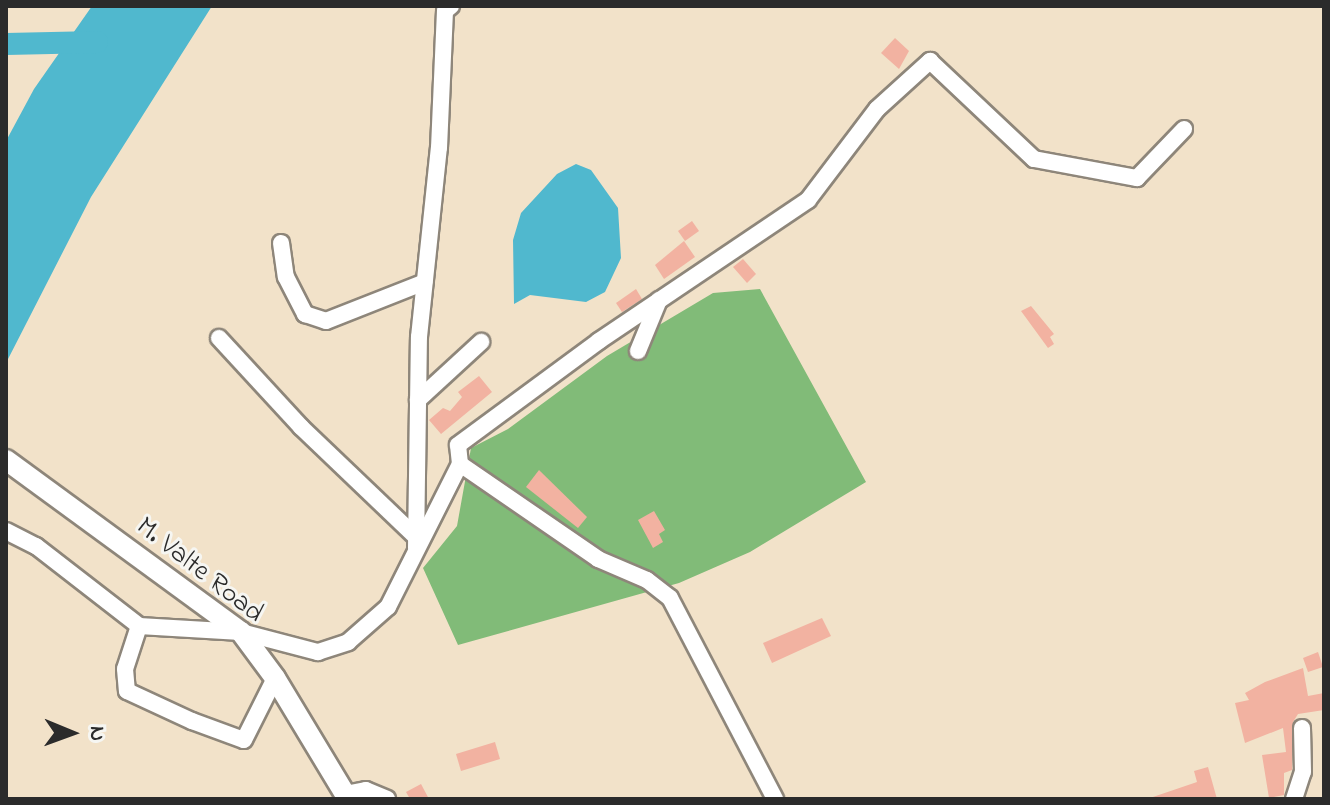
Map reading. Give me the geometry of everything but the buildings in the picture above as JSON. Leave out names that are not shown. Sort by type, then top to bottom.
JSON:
[{"type":"main road","name":"M. Valte Road","points":[[6,460],[186,595],[241,632],[275,678],[346,796]]},
{"type":"street","points":[[416,544],[418,400],[425,282],[445,11],[451,6]]},
{"type":"street","points":[[6,531],[36,546],[139,626],[241,632],[318,652],[348,642],[388,607],[416,544],[460,464],[458,445],[659,300],[808,200],[877,109],[930,61],[1034,159],[1137,178],[1184,129]]},
{"type":"street","points":[[281,243],[286,277],[305,314],[326,321],[425,282]]},
{"type":"street","points":[[638,351],[659,300]]},
{"type":"street","points":[[219,338],[416,544]]},
{"type":"street","points":[[418,400],[481,342]]},
{"type":"street","points":[[460,464],[598,559],[647,580],[670,598],[775,799]]},
{"type":"street","points":[[139,626],[125,669],[127,691],[192,721],[244,740],[275,678]]},
{"type":"street","points":[[1294,799],[1303,772],[1302,728]]},
{"type":"street","points":[[346,796],[366,790],[387,799]]},
{"type":"green space","points":[[760,289],[866,482],[750,552],[679,583],[458,645],[423,568],[457,526],[471,448],[508,429],[607,356],[713,293]]},
{"type":"water","points":[[92,6],[212,6],[91,197],[6,363],[6,141],[34,89]]},
{"type":"water","points":[[576,164],[591,170],[618,208],[621,258],[605,292],[586,302],[530,295],[514,304],[513,240],[521,213],[557,174]]},
{"type":"waterway","points":[[6,44],[97,42]]}]
